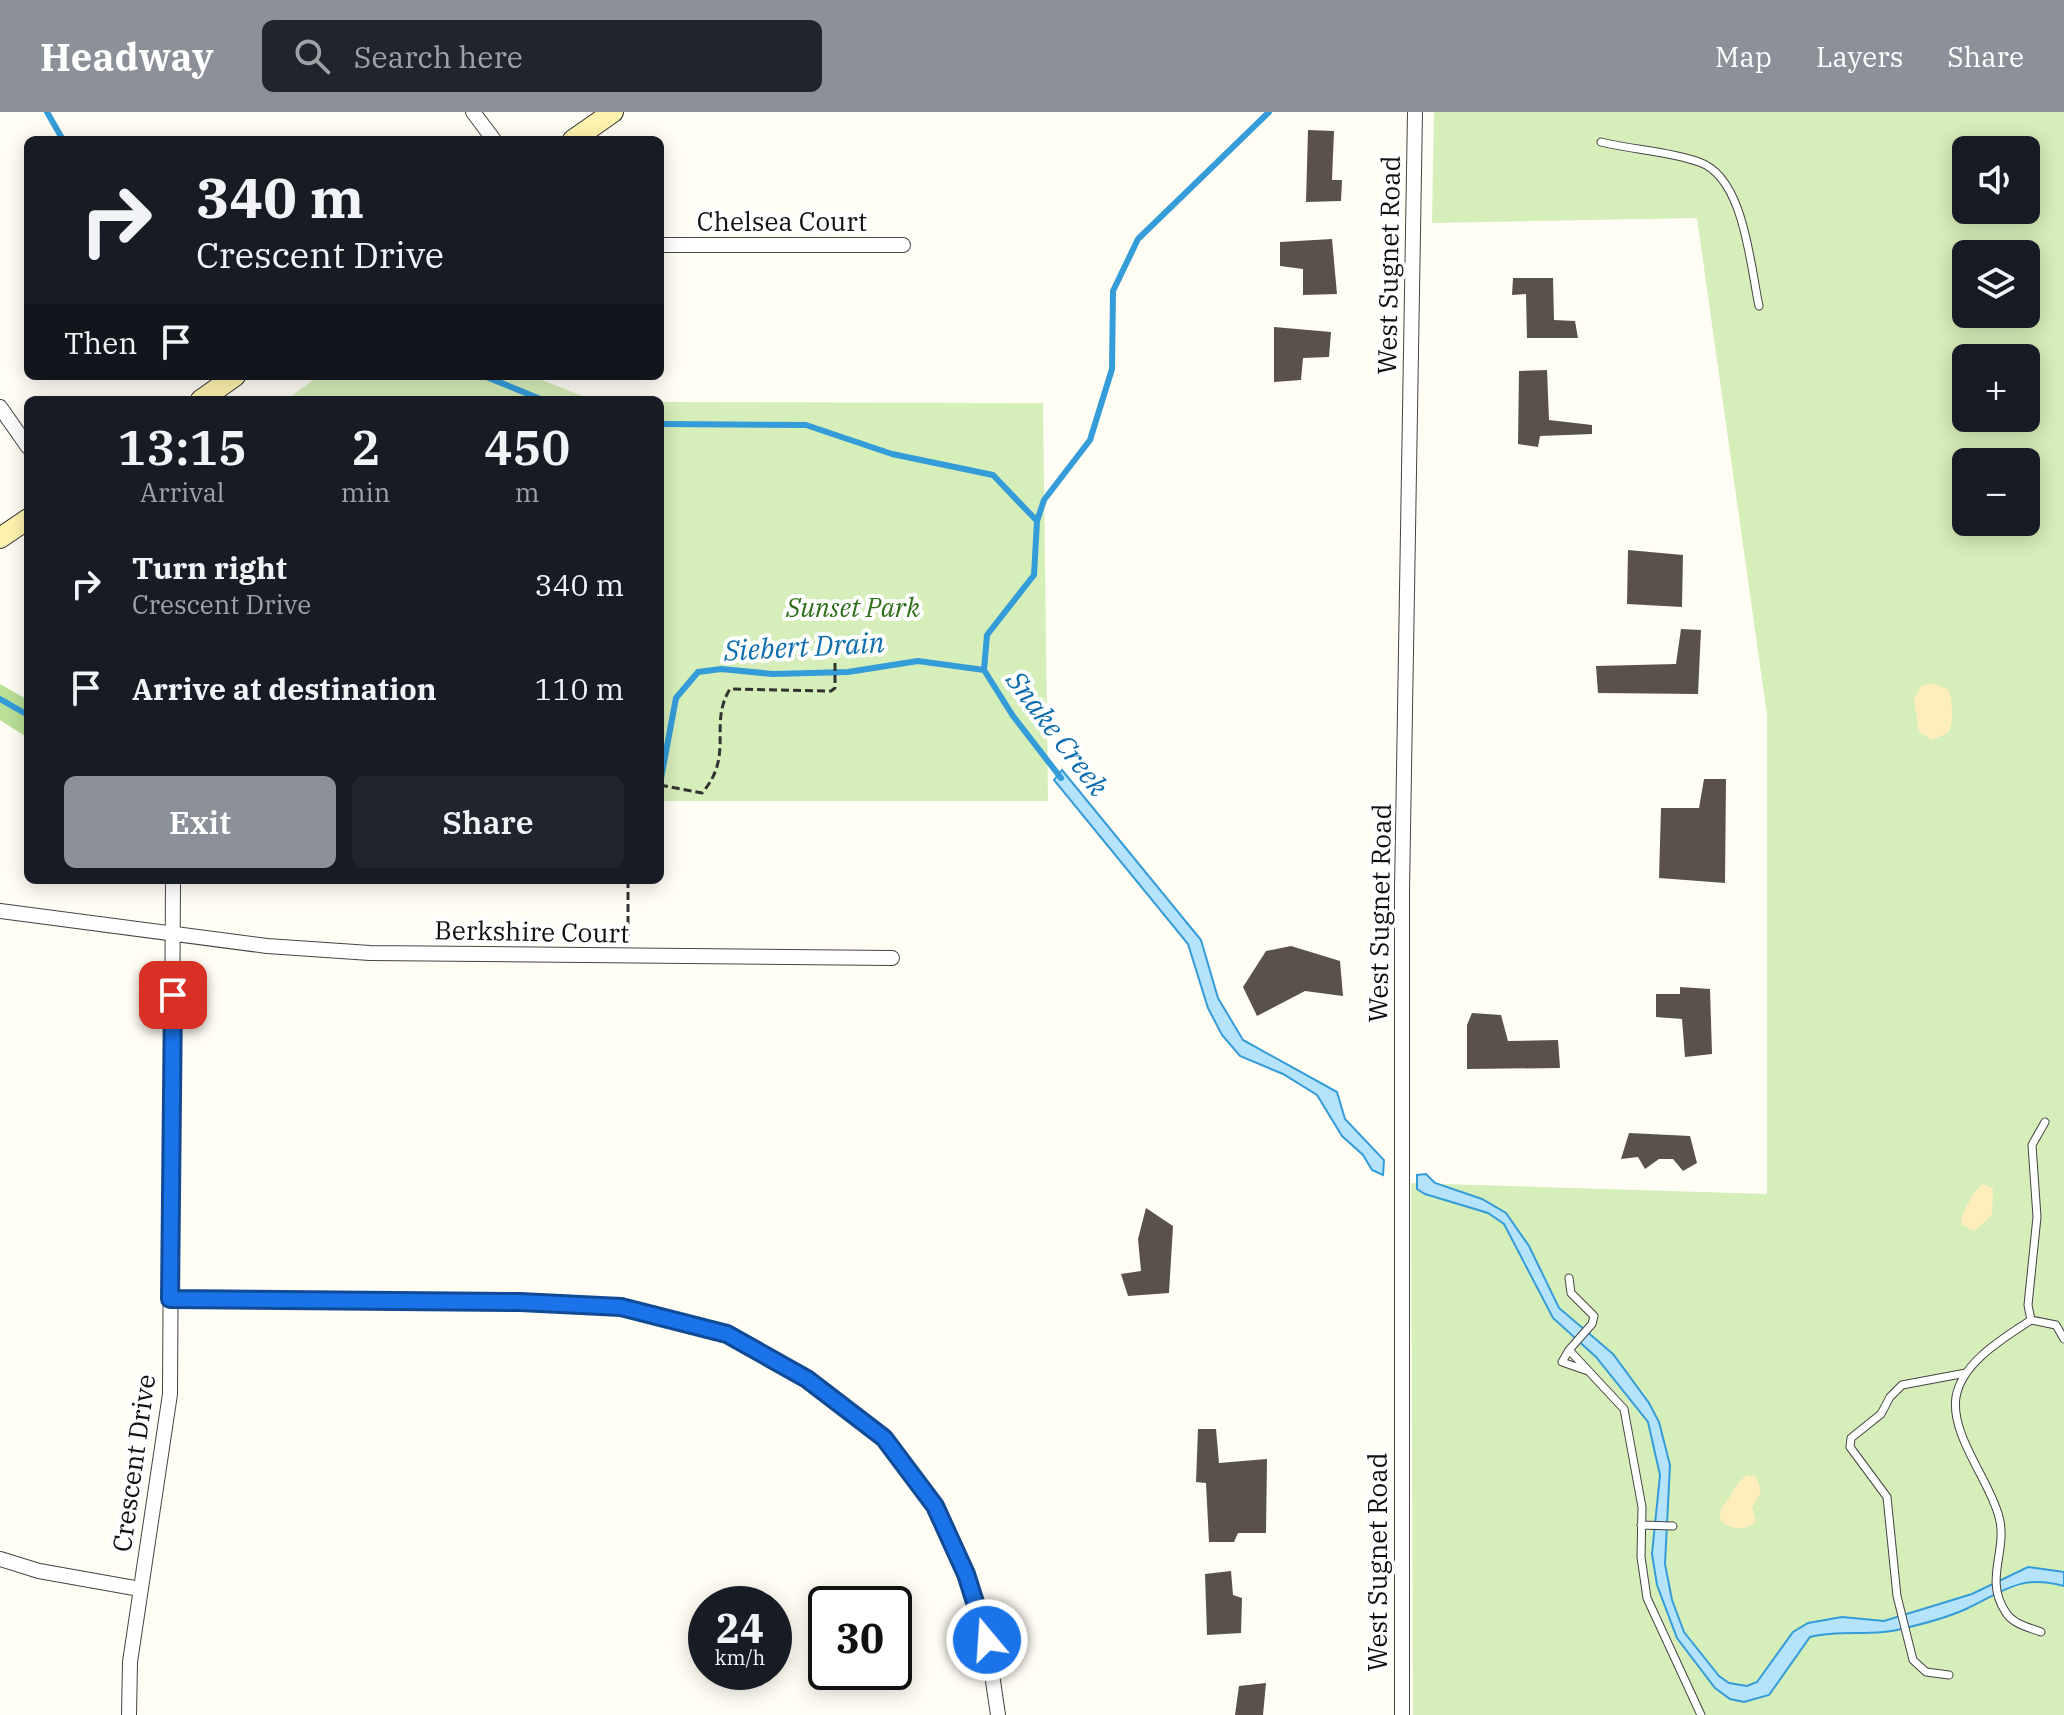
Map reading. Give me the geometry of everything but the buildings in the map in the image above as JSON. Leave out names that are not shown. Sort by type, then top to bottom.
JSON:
[{"type":"main road","points":[[579,136],[613,112]]},
{"type":"main road","points":[[207,396],[229,380]]},
{"type":"main road","points":[[0,538],[24,522]]},
{"type":"street","points":[[473,112],[491,136]]},
{"type":"street","name":"West Sugnet Road","points":[[1402,1715],[1402,890],[1415,112]]},
{"type":"street","name":"Chelsea Court","points":[[664,245],[903,245]]},
{"type":"street","points":[[0,407],[24,441]]},
{"type":"street","name":"Crescent Drive","points":[[129,1715],[130,1662],[170,1394],[173,884]]},
{"type":"street","name":"Berkshire Court","points":[[0,911],[267,946],[370,953],[892,958]]},
{"type":"street","points":[[170,1299],[520,1302],[621,1307],[727,1334],[807,1379],[884,1438],[935,1506],[966,1574],[987,1640],[998,1715]]},
{"type":"street","points":[[0,1559],[39,1571],[140,1589]]},
{"type":"lane","points":[[1601,142],[1709,162],[1726,181],[1733,198],[1759,306]]},
{"type":"lane","points":[[2031,1320],[2028,1305],[2037,1217],[2032,1145],[2045,1122]]},
{"type":"lane","points":[[1569,1278],[1571,1293],[1594,1316],[1588,1330],[1562,1362],[1588,1371]]},
{"type":"lane","points":[[2041,1632],[2009,1617],[1999,1599],[1993,1576],[2000,1551],[2000,1519],[1957,1417],[1956,1394],[1966,1373],[1995,1344],[2031,1320],[2060,1323],[2064,1339]]},
{"type":"lane","points":[[1569,1350],[1624,1409],[1631,1435],[1647,1598],[1701,1715]]},
{"type":"lane","points":[[1949,1675],[1926,1672],[1913,1660],[1901,1613],[1887,1497],[1879,1482],[1855,1456],[1851,1438],[1881,1414],[1890,1397],[1902,1385],[1966,1373]]},
{"type":"lane","points":[[1641,1525],[1673,1526]]},
{"type":"path","points":[[664,786],[702,793],[716,776],[721,748],[721,703],[730,689],[831,691],[835,683],[835,655]]},
{"type":"path","points":[[628,884],[628,956]]},
{"type":"green space","points":[[1434,112],[2064,112],[2064,1715],[1413,1715],[1411,1183],[1767,1194],[1767,715],[1697,218],[1432,223]]},
{"type":"green space","points":[[314,380],[542,380],[582,396],[292,396]]},
{"type":"green space","name":"Sunset Park","points":[[664,402],[1043,403],[1048,801],[664,801]]},
{"type":"green space","points":[[0,684],[24,698],[24,735],[0,720]]},
{"type":"sand","points":[[1931,683],[1948,689],[1952,711],[1948,733],[1931,740],[1919,731],[1914,700],[1921,686]]},
{"type":"sand","points":[[1983,1184],[1993,1189],[1992,1215],[1974,1231],[1961,1224],[1972,1196]]},
{"type":"sand","points":[[1748,1475],[1757,1477],[1761,1492],[1752,1508],[1756,1521],[1748,1527],[1734,1528],[1720,1520],[1721,1509],[1739,1482]]},
{"type":"water","points":[[1062,770],[1201,940],[1218,998],[1243,1040],[1337,1092],[1345,1119],[1384,1160],[1383,1175],[1372,1170],[1363,1155],[1342,1136],[1317,1095],[1283,1074],[1240,1056],[1222,1035],[1208,1008],[1188,944],[1054,780]]},
{"type":"water","points":[[1426,1174],[1435,1183],[1482,1199],[1506,1213],[1529,1246],[1559,1308],[1613,1354],[1649,1403],[1659,1422],[1670,1465],[1665,1564],[1672,1600],[1684,1632],[1719,1676],[1729,1683],[1747,1686],[1757,1682],[1793,1632],[1808,1623],[1842,1617],[1884,1621],[1972,1594],[2028,1567],[2064,1572],[2064,1586],[2024,1583],[1958,1612],[1918,1625],[1890,1631],[1810,1637],[1769,1695],[1744,1702],[1730,1699],[1715,1688],[1677,1638],[1657,1585],[1652,1554],[1660,1475],[1648,1422],[1596,1357],[1553,1318],[1504,1224],[1488,1213],[1417,1189],[1417,1175]]},
{"type":"waterway","points":[[47,112],[61,136]]},
{"type":"waterway","name":"Snake Creek","points":[[1061,778],[1013,716],[984,670],[987,635],[1034,575],[1037,521],[1044,500],[1090,440],[1112,369],[1113,291],[1138,239],[1269,112]]},
{"type":"waterway","points":[[494,380],[533,396]]},
{"type":"waterway","points":[[664,424],[806,425],[892,454],[993,475],[1037,521]]},
{"type":"waterway","name":"Siebert Drain","points":[[664,762],[676,698],[698,672],[721,669],[773,674],[848,672],[918,661],[984,670]]},
{"type":"waterway","name":"Siebert Drain","points":[[0,699],[24,713]]},
{"type":"route","points":[[173,995],[170,1299],[520,1302],[621,1307],[727,1334],[807,1379],[884,1438],[935,1506],[966,1574],[987,1640]]}]
